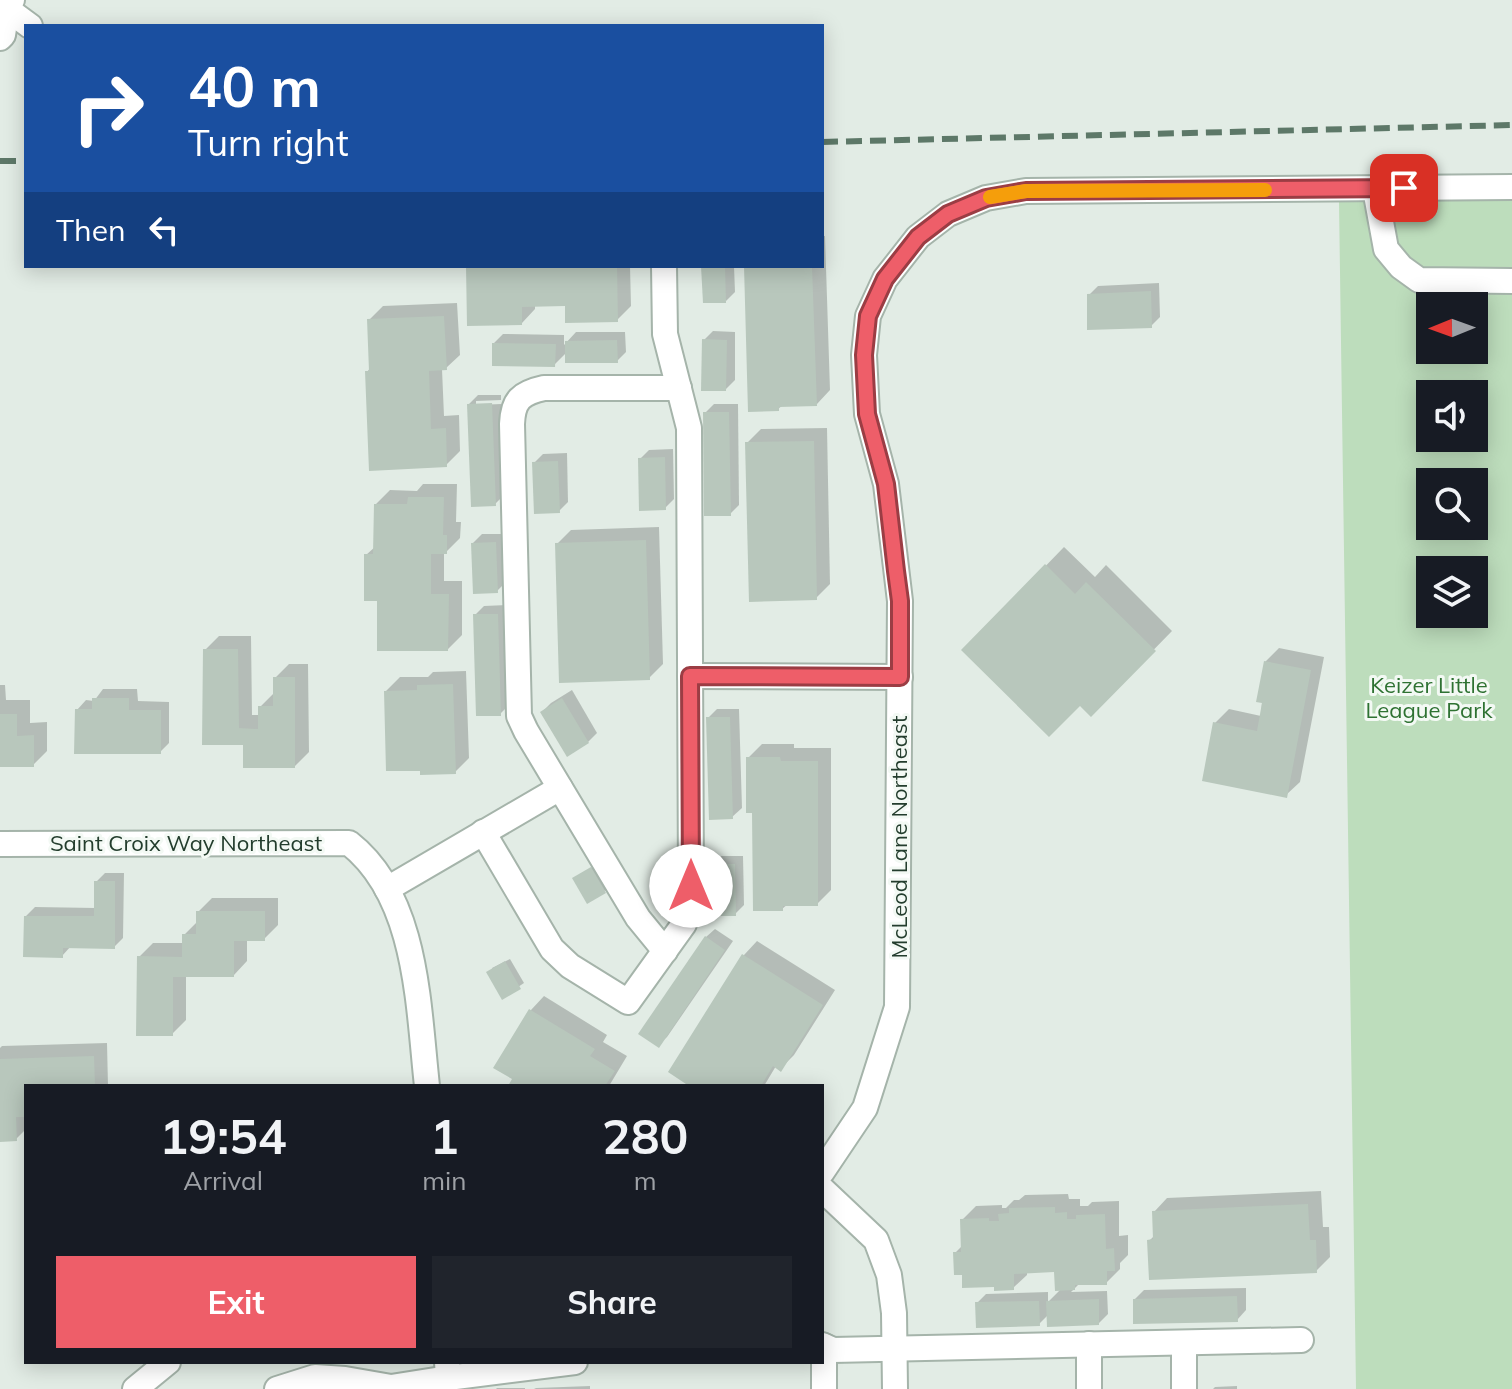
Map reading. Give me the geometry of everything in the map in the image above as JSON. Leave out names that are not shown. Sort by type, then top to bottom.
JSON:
[{"type":"street","points":[[6,6],[28,24]]},
{"type":"street","points":[[0,38],[6,6]]},
{"type":"street","name":"McLeod Lane Northeast","points":[[824,1169],[865,1108],[897,1007],[900,601],[886,484],[867,414],[864,355],[868,316],[885,279],[918,237],[948,214],[986,198],[1026,191],[1512,187]]},
{"type":"street","points":[[1375,189],[1386,249],[1401,267],[1419,280],[1512,281]]},
{"type":"street","points":[[483,832],[552,949],[570,966],[628,1002],[684,924],[691,886],[689,428],[665,334],[664,268]]},
{"type":"street","points":[[665,951],[638,918],[519,716],[513,410],[518,399],[530,390],[544,388],[679,388]]},
{"type":"street","points":[[690,676],[900,677]]},
{"type":"street","points":[[387,889],[560,788]]},
{"type":"street","name":"Saint Croix Way Northeast","points":[[0,844],[349,843],[366,856],[392,896],[403,928],[415,978],[427,1084]]},
{"type":"street","points":[[824,1191],[876,1240],[889,1275],[894,1313],[895,1389]]},
{"type":"street","points":[[824,1346],[833,1350],[1301,1340]]},
{"type":"street","points":[[1184,1343],[1184,1389]]},
{"type":"street","points":[[1089,1344],[1089,1389]]},
{"type":"street","points":[[135,1389],[166,1364]]},
{"type":"street","points":[[277,1389],[315,1377],[391,1387],[448,1370],[543,1364]]},
{"type":"street","points":[[823,1364],[824,1389]]},
{"type":"green space","name":"Keizer Little League Park","points":[[1512,199],[1512,1389],[1356,1389],[1339,202]]},
{"type":"building","points":[[466,268],[617,268],[618,322],[565,323],[565,306],[522,307],[522,325],[467,326]]},
{"type":"building","points":[[701,268],[725,268],[726,303],[703,303]]},
{"type":"building","points":[[744,268],[812,268],[817,406],[748,412]]},
{"type":"building","points":[[1151,291],[1152,328],[1087,330],[1087,294]]},
{"type":"building","points":[[444,316],[447,370],[429,371],[431,429],[446,428],[447,467],[369,471],[365,371],[369,371],[367,319]]},
{"type":"building","points":[[702,339],[727,340],[726,391],[701,391]]},
{"type":"building","points":[[617,340],[618,363],[565,363],[565,341]]},
{"type":"building","points":[[492,343],[556,344],[555,367],[492,366]]},
{"type":"building","points":[[492,403],[496,506],[471,507],[467,404]]},
{"type":"building","points":[[703,412],[729,412],[731,516],[704,516]]},
{"type":"building","points":[[814,441],[817,600],[749,602],[745,442]]},
{"type":"building","points":[[665,457],[666,510],[639,511],[638,458]]},
{"type":"building","points":[[558,461],[560,513],[534,514],[532,462]]},
{"type":"building","points":[[408,497],[444,497],[443,535],[447,535],[447,554],[431,554],[431,594],[449,594],[448,651],[377,651],[377,601],[364,601],[364,554],[373,554],[374,504],[407,504]]},
{"type":"building","points":[[646,540],[650,680],[559,683],[555,543]]},
{"type":"building","points":[[496,542],[498,593],[473,594],[471,543]]},
{"type":"building","points":[[1045,564],[1075,594],[1086,582],[1156,651],[1091,717],[1080,706],[1049,737],[961,650]]},
{"type":"building","points":[[473,614],[498,614],[501,716],[476,716]]},
{"type":"building","points":[[203,649],[238,649],[239,728],[258,729],[258,706],[273,706],[273,677],[295,677],[295,768],[243,768],[243,745],[202,745]]},
{"type":"building","points":[[1264,661],[1311,670],[1287,798],[1202,781],[1213,722],[1257,731],[1262,703],[1256,702]]},
{"type":"building","points":[[453,684],[456,774],[420,775],[420,771],[386,771],[384,691],[417,690],[417,685]]},
{"type":"building","points":[[92,698],[129,698],[129,710],[161,710],[161,754],[74,754],[75,709],[92,709]]},
{"type":"building","points":[[562,698],[589,743],[567,757],[540,712]]},
{"type":"building","points":[[0,714],[17,714],[17,736],[34,735],[34,767],[0,767]]},
{"type":"building","points":[[706,717],[730,717],[733,819],[709,820]]},
{"type":"building","points":[[746,757],[818,761],[818,906],[783,906],[783,911],[753,911],[752,813],[746,813]]},
{"type":"building","points":[[708,864],[735,864],[736,916],[709,916]]},
{"type":"building","points":[[591,867],[606,893],[587,904],[572,878]]},
{"type":"building","points":[[94,881],[115,881],[115,949],[63,948],[63,958],[23,957],[24,916],[94,916]]},
{"type":"building","points":[[196,911],[265,911],[265,941],[234,941],[234,977],[173,977],[173,1036],[136,1036],[137,956],[182,957],[182,934],[196,934]]},
{"type":"building","points":[[705,936],[725,950],[659,1048],[638,1034]]},
{"type":"building","points":[[742,954],[823,1005],[781,1072],[773,1066],[762,1084],[686,1084],[668,1072]]},
{"type":"building","points":[[505,961],[521,989],[502,1000],[486,972]]},
{"type":"building","points":[[529,1009],[595,1049],[590,1056],[615,1071],[606,1084],[509,1084],[512,1079],[493,1068]]},
{"type":"building","points":[[94,1056],[95,1084],[24,1084],[24,1117],[16,1117],[17,1141],[0,1142],[0,1059]]},
{"type":"building","points":[[1308,1204],[1310,1240],[1316,1240],[1317,1273],[1149,1280],[1147,1240],[1153,1239],[1152,1211]]},
{"type":"building","points":[[1055,1207],[1055,1213],[1067,1212],[1067,1219],[1076,1219],[1076,1215],[1105,1214],[1106,1249],[1114,1248],[1115,1271],[1107,1271],[1107,1285],[1075,1285],[1075,1290],[1055,1291],[1054,1272],[1014,1274],[1014,1290],[962,1288],[962,1275],[954,1275],[953,1252],[961,1252],[960,1219],[989,1218],[989,1221],[999,1221],[998,1214],[1009,1213],[1009,1208]]},
{"type":"building","points":[[1237,1296],[1238,1322],[1133,1324],[1133,1299]]},
{"type":"building","points":[[1099,1299],[1099,1325],[1047,1327],[1046,1301]]},
{"type":"building","points":[[1039,1301],[1040,1326],[976,1328],[975,1302]]},
{"type":"railway","points":[[824,142],[1512,125]]},
{"type":"railway","points":[[0,161],[24,161]]},
{"type":"slow traffic","points":[[990,197],[1026,191],[1265,190]]},
{"type":"route","points":[[691,886],[690,676],[900,677],[900,601],[886,484],[867,414],[864,355],[868,316],[885,279],[918,237],[948,214],[986,198],[1026,191],[1404,188]]}]
